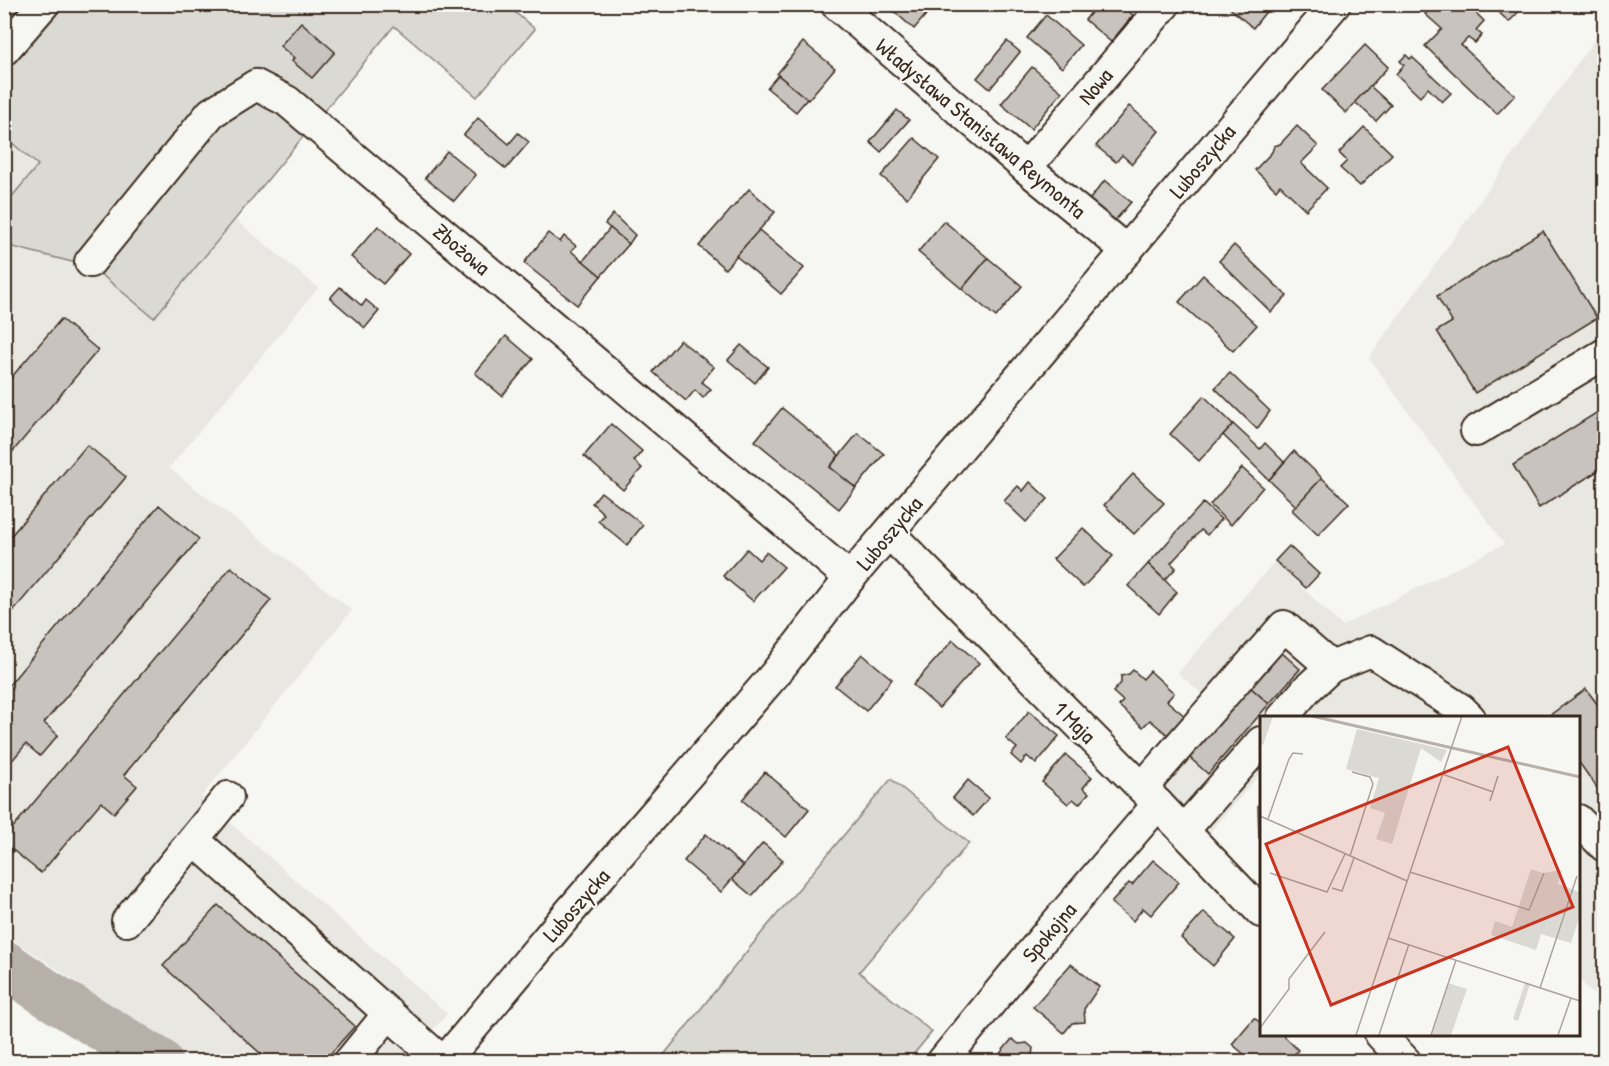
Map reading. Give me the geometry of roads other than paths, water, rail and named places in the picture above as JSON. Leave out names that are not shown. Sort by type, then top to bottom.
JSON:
[{"type":"street","points":[[4,50],[44,4]]},
{"type":"street","name":"Władysława Stanisława Reymonta","points":[[836,4],[1026,168],[1127,251]]},
{"type":"street","name":"Nowa","points":[[1026,168],[1164,4]]},
{"type":"street","name":"Luboszycka","points":[[444,1062],[560,923],[776,674],[850,578],[1335,4]]},
{"type":"street","name":"Zbożowa","points":[[90,262],[211,113],[256,85],[287,101],[850,578]]},
{"type":"street","points":[[1476,431],[1605,354]]},
{"type":"street","name":"1 Maja","points":[[889,532],[1184,830],[1260,911]]},
{"type":"street","name":"Spokojna","points":[[942,1062],[1045,936],[1150,796],[1284,626],[1331,667]]},
{"type":"street","points":[[1284,716],[1331,667],[1371,651],[1461,709],[1468,716]]},
{"type":"street","points":[[1184,830],[1260,743]]},
{"type":"street","points":[[127,921],[228,797]]},
{"type":"street","points":[[1579,821],[1605,846]]},
{"type":"street","points":[[194,840],[444,1062]]},
{"type":"street","points":[[349,1062],[389,1013]]},
{"type":"street","points":[[1381,1036],[1406,1062]]},
{"type":"waterway","points":[[4,964],[48,994],[159,1062]]}]
